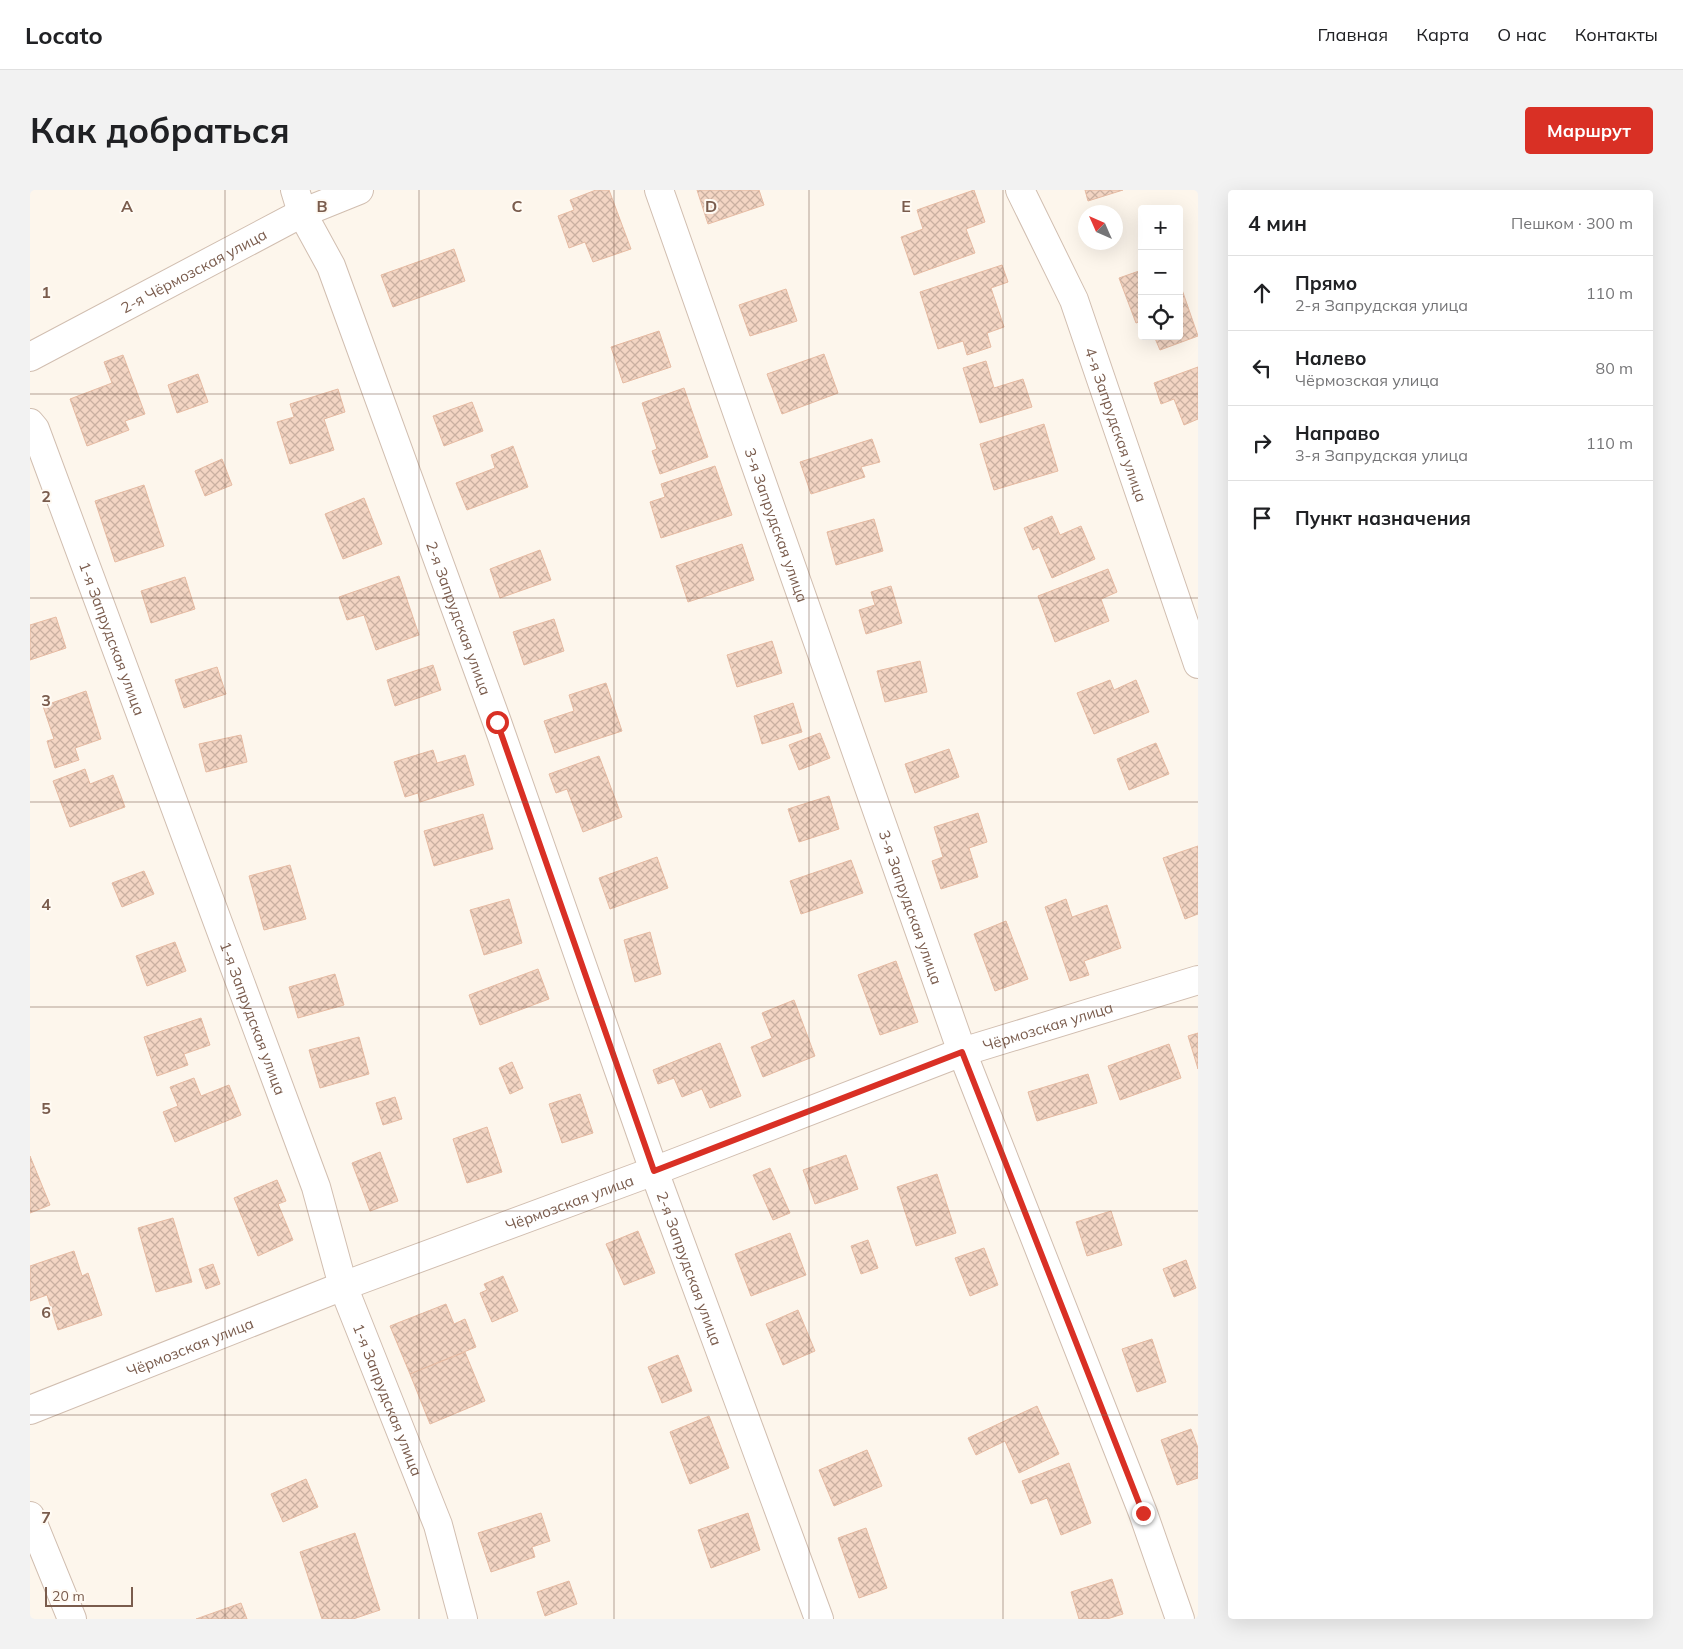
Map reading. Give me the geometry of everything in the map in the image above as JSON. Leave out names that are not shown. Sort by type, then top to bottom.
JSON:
[{"type":"street","name":"2-я Чёрмозская улица","points":[[30,357],[298,201],[359,190]]},
{"type":"street","name":"3-я Запрудская улица","points":[[659,190],[962,1052],[1139,1504],[1180,1619]]},
{"type":"street","name":"4-я Запрудская улица","points":[[1020,190],[1074,300],[1198,664]]},
{"type":"street","name":"2-я Запрудская улица","points":[[298,201],[331,266],[497,722],[654,1171],[819,1619]]},
{"type":"street","name":"1-я Запрудская улица","points":[[30,423],[34,429],[316,1187],[343,1286],[438,1525],[463,1619]]},
{"type":"street","name":"Чёрмозская улица","points":[[30,1410],[343,1286],[654,1171],[962,1052],[1198,980]]},
{"type":"street","points":[[30,1516],[72,1619]]},
{"type":"building","points":[[596,190],[609,190],[631,249],[593,262],[585,242],[569,248],[558,216],[574,210],[570,200]]},
{"type":"building","points":[[697,190],[759,190],[764,205],[708,224]]},
{"type":"building","points":[[974,190],[985,222],[966,229],[975,253],[914,275],[901,237],[923,229],[917,210]]},
{"type":"building","points":[[1085,190],[1123,190],[1088,201]]},
{"type":"building","points":[[454,249],[465,281],[393,307],[381,275]]},
{"type":"building","points":[[1002,265],[1008,282],[991,288],[1004,327],[987,333],[991,347],[967,355],[963,341],[938,349],[920,292]]},
{"type":"building","points":[[1138,271],[1138,322],[1136,323],[1119,278]]},
{"type":"building","points":[[786,289],[797,321],[750,336],[739,305]]},
{"type":"building","points":[[1183,293],[1198,336],[1160,350],[1156,340],[1183,340]]},
{"type":"building","points":[[659,331],[671,367],[623,383],[611,347]]},
{"type":"building","points":[[824,354],[838,393],[782,414],[767,374]]},
{"type":"building","points":[[123,355],[145,414],[125,421],[129,430],[87,446],[70,399],[112,383],[104,362]]},
{"type":"building","points":[[986,361],[994,388],[1023,379],[1032,407],[980,423],[963,368]]},
{"type":"building","points":[[1198,367],[1198,419],[1184,425],[1174,399],[1161,404],[1154,383]]},
{"type":"building","points":[[198,374],[208,402],[177,413],[168,385]]},
{"type":"building","points":[[684,388],[708,457],[660,474],[652,451],[657,449],[642,403]]},
{"type":"building","points":[[338,389],[345,412],[324,419],[334,450],[290,464],[277,422],[294,417],[290,404]]},
{"type":"building","points":[[472,402],[483,431],[444,446],[433,416]]},
{"type":"building","points":[[1044,424],[1058,471],[994,490],[980,444]]},
{"type":"building","points":[[872,439],[880,462],[861,467],[865,477],[811,494],[800,462]]},
{"type":"building","points":[[513,446],[528,487],[467,510],[456,483],[495,468],[491,455]]},
{"type":"building","points":[[222,459],[232,485],[205,496],[195,471]]},
{"type":"building","points":[[715,466],[732,515],[661,538],[650,502],[665,497],[661,484]]},
{"type":"building","points":[[144,485],[164,546],[115,562],[95,501]]},
{"type":"building","points":[[364,498],[382,544],[343,559],[325,514]]},
{"type":"building","points":[[1052,516],[1060,535],[1081,526],[1095,559],[1052,578],[1039,547],[1033,550],[1024,528]]},
{"type":"building","points":[[874,519],[883,551],[836,565],[827,532]]},
{"type":"building","points":[[742,544],[754,580],[688,602],[676,566]]},
{"type":"building","points":[[540,550],[551,580],[500,598],[490,569]]},
{"type":"building","points":[[1108,569],[1117,592],[1101,599],[1109,621],[1055,642],[1038,596]]},
{"type":"building","points":[[399,576],[419,635],[376,650],[364,615],[347,620],[339,597]]},
{"type":"building","points":[[185,577],[195,609],[151,623],[141,591]]},
{"type":"building","points":[[891,586],[902,623],[866,634],[859,610],[875,605],[871,592]]},
{"type":"building","points":[[56,617],[66,648],[30,660],[30,625]]},
{"type":"building","points":[[554,619],[564,651],[524,665],[513,632]]},
{"type":"building","points":[[772,641],[782,673],[737,687],[727,655]]},
{"type":"building","points":[[920,661],[927,692],[885,702],[877,671]]},
{"type":"building","points":[[433,665],[441,690],[395,706],[387,680]]},
{"type":"building","points":[[217,667],[226,694],[184,708],[175,680]]},
{"type":"building","points":[[1110,680],[1114,690],[1136,680],[1149,712],[1094,734],[1077,693]]},
{"type":"building","points":[[606,683],[622,731],[555,753],[544,721],[574,711],[569,695]]},
{"type":"building","points":[[86,691],[101,739],[75,748],[79,760],[55,768],[47,741],[54,739],[43,706]]},
{"type":"building","points":[[793,703],[802,732],[762,744],[754,716]]},
{"type":"building","points":[[820,733],[830,758],[799,770],[789,745]]},
{"type":"building","points":[[241,735],[247,762],[206,772],[199,744]]},
{"type":"building","points":[[1156,743],[1169,774],[1129,790],[1117,759]]},
{"type":"building","points":[[949,749],[959,777],[915,793],[905,764]]},
{"type":"building","points":[[433,750],[437,763],[465,755],[474,785],[420,802],[418,793],[405,797],[394,762]]},
{"type":"building","points":[[599,756],[622,817],[583,832],[567,789],[556,793],[549,774]]},
{"type":"building","points":[[85,769],[90,784],[113,775],[125,807],[70,827],[53,781]]},
{"type":"building","points":[[829,796],[839,829],[799,842],[788,809]]},
{"type":"building","points":[[978,813],[987,842],[969,848],[978,877],[941,889],[932,861],[943,857],[934,827]]},
{"type":"building","points":[[483,814],[493,849],[434,866],[424,831]]},
{"type":"building","points":[[1198,846],[1198,914],[1185,919],[1163,858]]},
{"type":"building","points":[[657,857],[668,888],[610,909],[599,878]]},
{"type":"building","points":[[851,860],[863,893],[801,914],[790,881]]},
{"type":"building","points":[[290,865],[306,919],[264,930],[249,876]]},
{"type":"building","points":[[144,871],[154,894],[122,907],[112,883]]},
{"type":"building","points":[[509,899],[522,943],[484,955],[470,910]]},
{"type":"building","points":[[1066,899],[1072,917],[1107,905],[1121,948],[1084,961],[1089,975],[1070,981],[1045,907]]},
{"type":"building","points":[[1006,921],[1028,979],[995,991],[974,934]]},
{"type":"building","points":[[650,932],[661,974],[635,982],[624,940]]},
{"type":"building","points":[[175,942],[186,971],[147,986],[136,956]]},
{"type":"building","points":[[896,961],[918,1022],[880,1035],[858,975]]},
{"type":"building","points":[[538,969],[549,999],[480,1025],[469,995]]},
{"type":"building","points":[[335,974],[344,1005],[298,1018],[289,987]]},
{"type":"building","points":[[794,1000],[815,1056],[763,1077],[751,1047],[772,1038],[762,1013]]},
{"type":"building","points":[[201,1018],[210,1045],[184,1054],[188,1065],[157,1076],[144,1037]]},
{"type":"building","points":[[1198,1033],[1198,1069],[1188,1036]]},
{"type":"building","points":[[359,1037],[369,1074],[320,1088],[309,1050]]},
{"type":"building","points":[[720,1043],[741,1096],[710,1108],[702,1089],[682,1097],[674,1078],[658,1084],[653,1070]]},
{"type":"building","points":[[1169,1044],[1181,1078],[1120,1100],[1108,1066]]},
{"type":"building","points":[[512,1062],[523,1088],[510,1094],[499,1068]]},
{"type":"building","points":[[1088,1074],[1097,1103],[1037,1121],[1028,1092]]},
{"type":"building","points":[[194,1078],[201,1096],[229,1085],[241,1115],[175,1142],[163,1112],[178,1106],[170,1087]]},
{"type":"building","points":[[580,1094],[593,1133],[562,1143],[549,1104]]},
{"type":"building","points":[[395,1097],[402,1119],[383,1125],[376,1103]]},
{"type":"building","points":[[487,1127],[502,1172],[467,1183],[453,1139]]},
{"type":"building","points":[[380,1152],[398,1201],[370,1211],[352,1163]]},
{"type":"building","points":[[846,1155],[858,1189],[815,1204],[803,1170]]},
{"type":"building","points":[[30,1156],[50,1205],[30,1213]]},
{"type":"building","points":[[770,1168],[790,1213],[773,1220],[753,1175]]},
{"type":"building","points":[[937,1174],[956,1233],[916,1246],[897,1187]]},
{"type":"building","points":[[277,1180],[286,1201],[278,1204],[293,1240],[258,1256],[234,1198]]},
{"type":"building","points":[[1111,1211],[1122,1245],[1087,1256],[1076,1222]]},
{"type":"building","points":[[173,1218],[192,1282],[156,1292],[138,1228]]},
{"type":"building","points":[[638,1231],[655,1273],[624,1285],[606,1244]]},
{"type":"building","points":[[790,1233],[806,1275],[751,1296],[735,1254]]},
{"type":"building","points":[[868,1240],[878,1268],[861,1274],[851,1246]]},
{"type":"building","points":[[984,1248],[998,1285],[970,1296],[955,1258]]},
{"type":"building","points":[[74,1251],[82,1276],[88,1273],[102,1315],[58,1330],[47,1295],[30,1301],[30,1266]]},
{"type":"building","points":[[1186,1260],[1196,1288],[1174,1297],[1163,1269]]},
{"type":"building","points":[[213,1264],[220,1284],[206,1289],[199,1269]]},
{"type":"building","points":[[503,1276],[518,1311],[492,1322],[480,1293],[487,1290],[484,1284]]},
{"type":"building","points":[[446,1304],[454,1324],[465,1319],[476,1347],[410,1374],[390,1326]]},
{"type":"building","points":[[798,1310],[815,1351],[783,1365],[766,1324]]},
{"type":"building","points":[[1152,1339],[1166,1382],[1137,1392],[1122,1349]]},
{"type":"building","points":[[465,1352],[485,1401],[430,1424],[410,1374]]},
{"type":"building","points":[[678,1355],[692,1391],[662,1403],[648,1367]]},
{"type":"building","points":[[1037,1406],[1059,1454],[1019,1473],[1005,1441],[976,1455],[968,1438]]},
{"type":"building","points":[[709,1416],[729,1468],[690,1484],[670,1432]]},
{"type":"building","points":[[1191,1429],[1198,1448],[1198,1478],[1177,1485],[1161,1440]]},
{"type":"building","points":[[867,1450],[882,1486],[834,1506],[819,1470]]},
{"type":"building","points":[[1069,1463],[1091,1523],[1061,1535],[1047,1498],[1031,1504],[1022,1481]]},
{"type":"building","points":[[306,1479],[318,1507],[283,1522],[271,1494]]},
{"type":"building","points":[[541,1513],[550,1541],[532,1547],[535,1557],[491,1572],[478,1533]]},
{"type":"building","points":[[748,1513],[760,1550],[711,1568],[698,1530]]},
{"type":"building","points":[[866,1528],[887,1588],[859,1598],[838,1538]]},
{"type":"building","points":[[355,1533],[380,1610],[353,1619],[322,1619],[300,1552]]},
{"type":"building","points":[[1112,1579],[1123,1614],[1107,1619],[1079,1619],[1071,1592]]},
{"type":"building","points":[[569,1581],[577,1604],[545,1616],[537,1592]]},
{"type":"building","points":[[241,1603],[247,1619],[196,1619]]},
{"type":"route","points":[[497,722],[654,1171],[962,1052],[1143,1513]]}]
